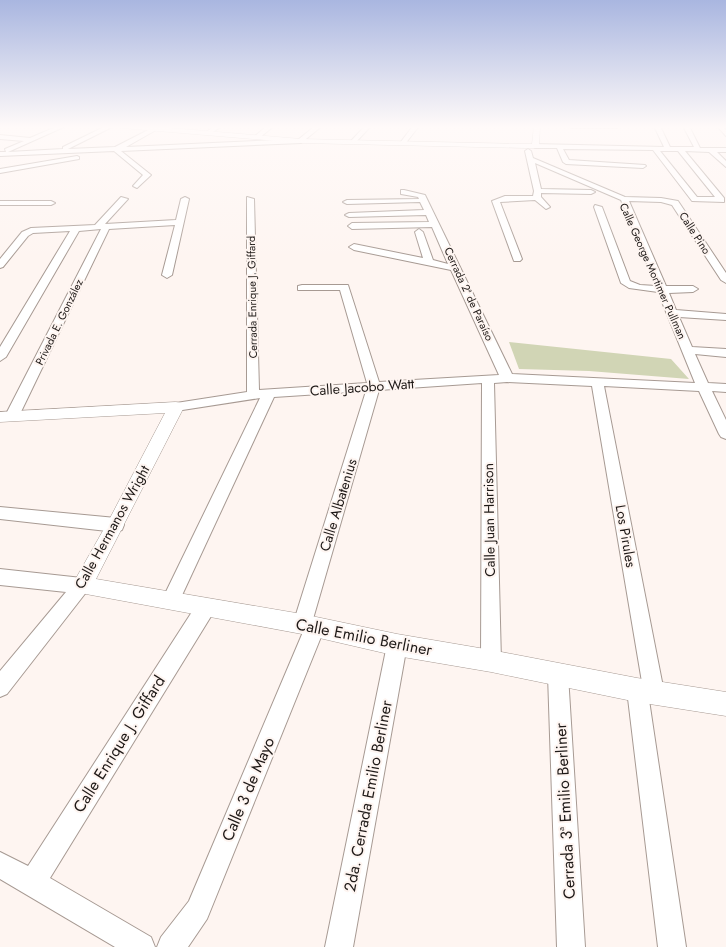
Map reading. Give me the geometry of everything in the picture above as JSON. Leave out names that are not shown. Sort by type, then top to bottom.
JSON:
[{"type":"street","points":[[136,186],[146,175],[141,170]]},
{"type":"street","points":[[533,170],[538,194],[546,207]]},
{"type":"street","name":"Calle George Mortimer Pullman","points":[[556,170],[624,200],[703,386],[726,432]]},
{"type":"street","points":[[673,170],[695,198],[720,200],[697,170]]},
{"type":"street","points":[[346,202],[424,201],[421,195],[404,192]]},
{"type":"street","points":[[517,259],[496,201],[503,198],[532,200],[538,194],[591,192]]},
{"type":"street","name":"Privada E. González","points":[[6,417],[101,227],[124,199]]},
{"type":"street","points":[[167,274],[185,199]]},
{"type":"street","name":"Cerrada Enrique J. Giffard","points":[[250,199],[253,395]]},
{"type":"street","name":"Calle Pino","points":[[624,200],[661,200],[675,203],[726,280]]},
{"type":"street","name":"Cerrada 2ª de Paraíso","points":[[424,201],[507,378]]},
{"type":"street","points":[[0,203],[51,203]]},
{"type":"street","points":[[598,207],[626,283],[631,286],[662,290],[693,289]]},
{"type":"street","points":[[349,214],[429,212]]},
{"type":"street","points":[[0,265],[25,234],[40,230],[180,222]]},
{"type":"street","points":[[352,226],[436,224]]},
{"type":"street","points":[[0,357],[76,229]]},
{"type":"street","points":[[419,232],[429,262]]},
{"type":"street","points":[[354,247],[380,247],[456,268]]},
{"type":"street","points":[[302,288],[344,287],[374,386]]},
{"type":"street","points":[[672,313],[726,317]]},
{"type":"street","points":[[688,350],[726,353]]},
{"type":"street","name":"Calle Jacobo Watt","points":[[6,417],[176,407],[269,393],[507,378],[726,388]]},
{"type":"street","name":"Calle Juan Harrison","points":[[488,379],[491,661]]},
{"type":"street","name":"Los Pirules","points":[[597,381],[646,691],[672,947]]},
{"type":"street","name":"Calle Albatenius","points":[[309,626],[374,386]]},
{"type":"street","points":[[171,600],[269,393]]},
{"type":"street","name":"Calle Hermanos Wright","points":[[0,687],[82,586],[116,525],[176,407]]},
{"type":"street","points":[[0,514],[116,525]]},
{"type":"street","name":"Calle Emilio Berliner","points":[[0,578],[82,586],[171,600],[558,675],[726,704]]},
{"type":"street","name":"Calle Enrique J. Giffard","points":[[32,882],[206,607]]},
{"type":"street","name":"Calle 3 de Mayo","points":[[171,947],[198,910],[309,626]]},
{"type":"street","name":"2da. Cerrada Emilio Berliner","points":[[339,947],[398,645]]},
{"type":"street","name":"Cerrada 3ª Emilio Berliner","points":[[558,675],[571,947]]},
{"type":"street","points":[[0,865],[141,947]]},
{"type":"green space","points":[[509,342],[671,359],[689,379],[589,371],[519,369]]}]
